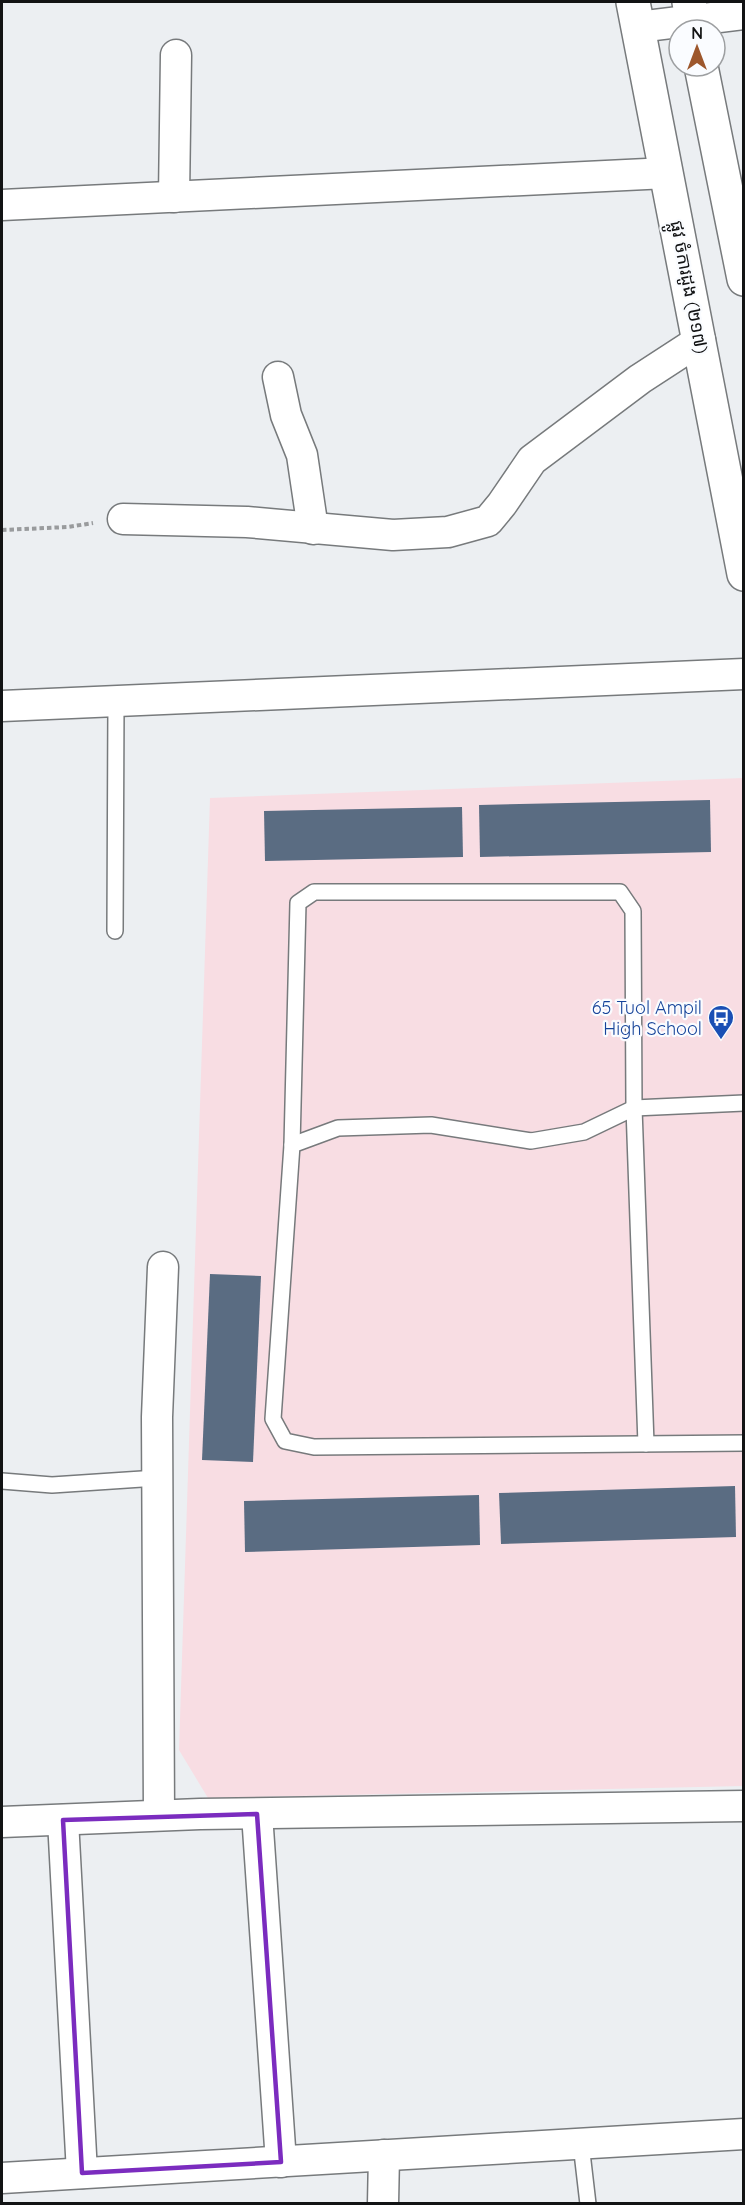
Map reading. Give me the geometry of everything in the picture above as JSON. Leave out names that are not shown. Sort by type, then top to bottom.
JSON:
[{"type":"main road","name":"ផ្លូវ ចំការដូង (២១៧)","points":[[635,14],[744,574]]},
{"type":"main road","points":[[703,78],[742,263]]},
{"type":"street","points":[[635,14],[692,17],[744,14]]},
{"type":"street","points":[[174,197],[176,55]]},
{"type":"street","points":[[2,205],[667,173]]},
{"type":"street","points":[[123,519],[247,522],[393,535],[448,532],[488,521],[532,460],[640,379],[700,340]]},
{"type":"street","points":[[278,377],[286,415],[302,454],[313,529]]},
{"type":"street","points":[[2,706],[744,674]]},
{"type":"street","points":[[159,1815],[158,1478],[163,1267]]},
{"type":"street","points":[[2,1822],[159,1815],[744,1806]]},
{"type":"street","points":[[257,1814],[281,2162]]},
{"type":"street","points":[[63,1820],[82,2173]]},
{"type":"street","points":[[2,2178],[744,2134]]},
{"type":"street","points":[[383,2204],[384,2155]]},
{"type":"lane","points":[[115,931],[116,702]]},
{"type":"lane","points":[[646,1444],[634,1108],[633,911],[620,892],[314,892],[298,903],[292,1146],[273,1419],[285,1441],[315,1447],[646,1444],[744,1443]]},
{"type":"lane","points":[[292,1146],[338,1128],[431,1125],[531,1141],[584,1132],[634,1108],[744,1103]]},
{"type":"lane","points":[[2,1481],[52,1485],[158,1478]]},
{"type":"lane","points":[[581,2144],[588,2204]]},
{"type":"path","points":[[2,530],[68,526],[123,519]]},
{"type":"highlighted area","points":[[257,1814],[281,2162],[82,2173],[63,1820]]},
{"type":"shaded area","points":[[743,778],[743,1786],[208,1798],[179,1750],[210,798]]},
{"type":"building","points":[[710,800],[711,852],[480,857],[479,805]]},
{"type":"building","points":[[462,807],[463,857],[265,861],[264,811]]},
{"type":"building","points":[[210,1274],[261,1276],[253,1462],[202,1460]]},
{"type":"building","points":[[735,1486],[736,1537],[501,1544],[499,1493]]},
{"type":"building","points":[[479,1495],[480,1545],[245,1552],[244,1501]]},
{"type":"place","name":"65 Tuol Ampil High School","points":[[721,1041]]}]
